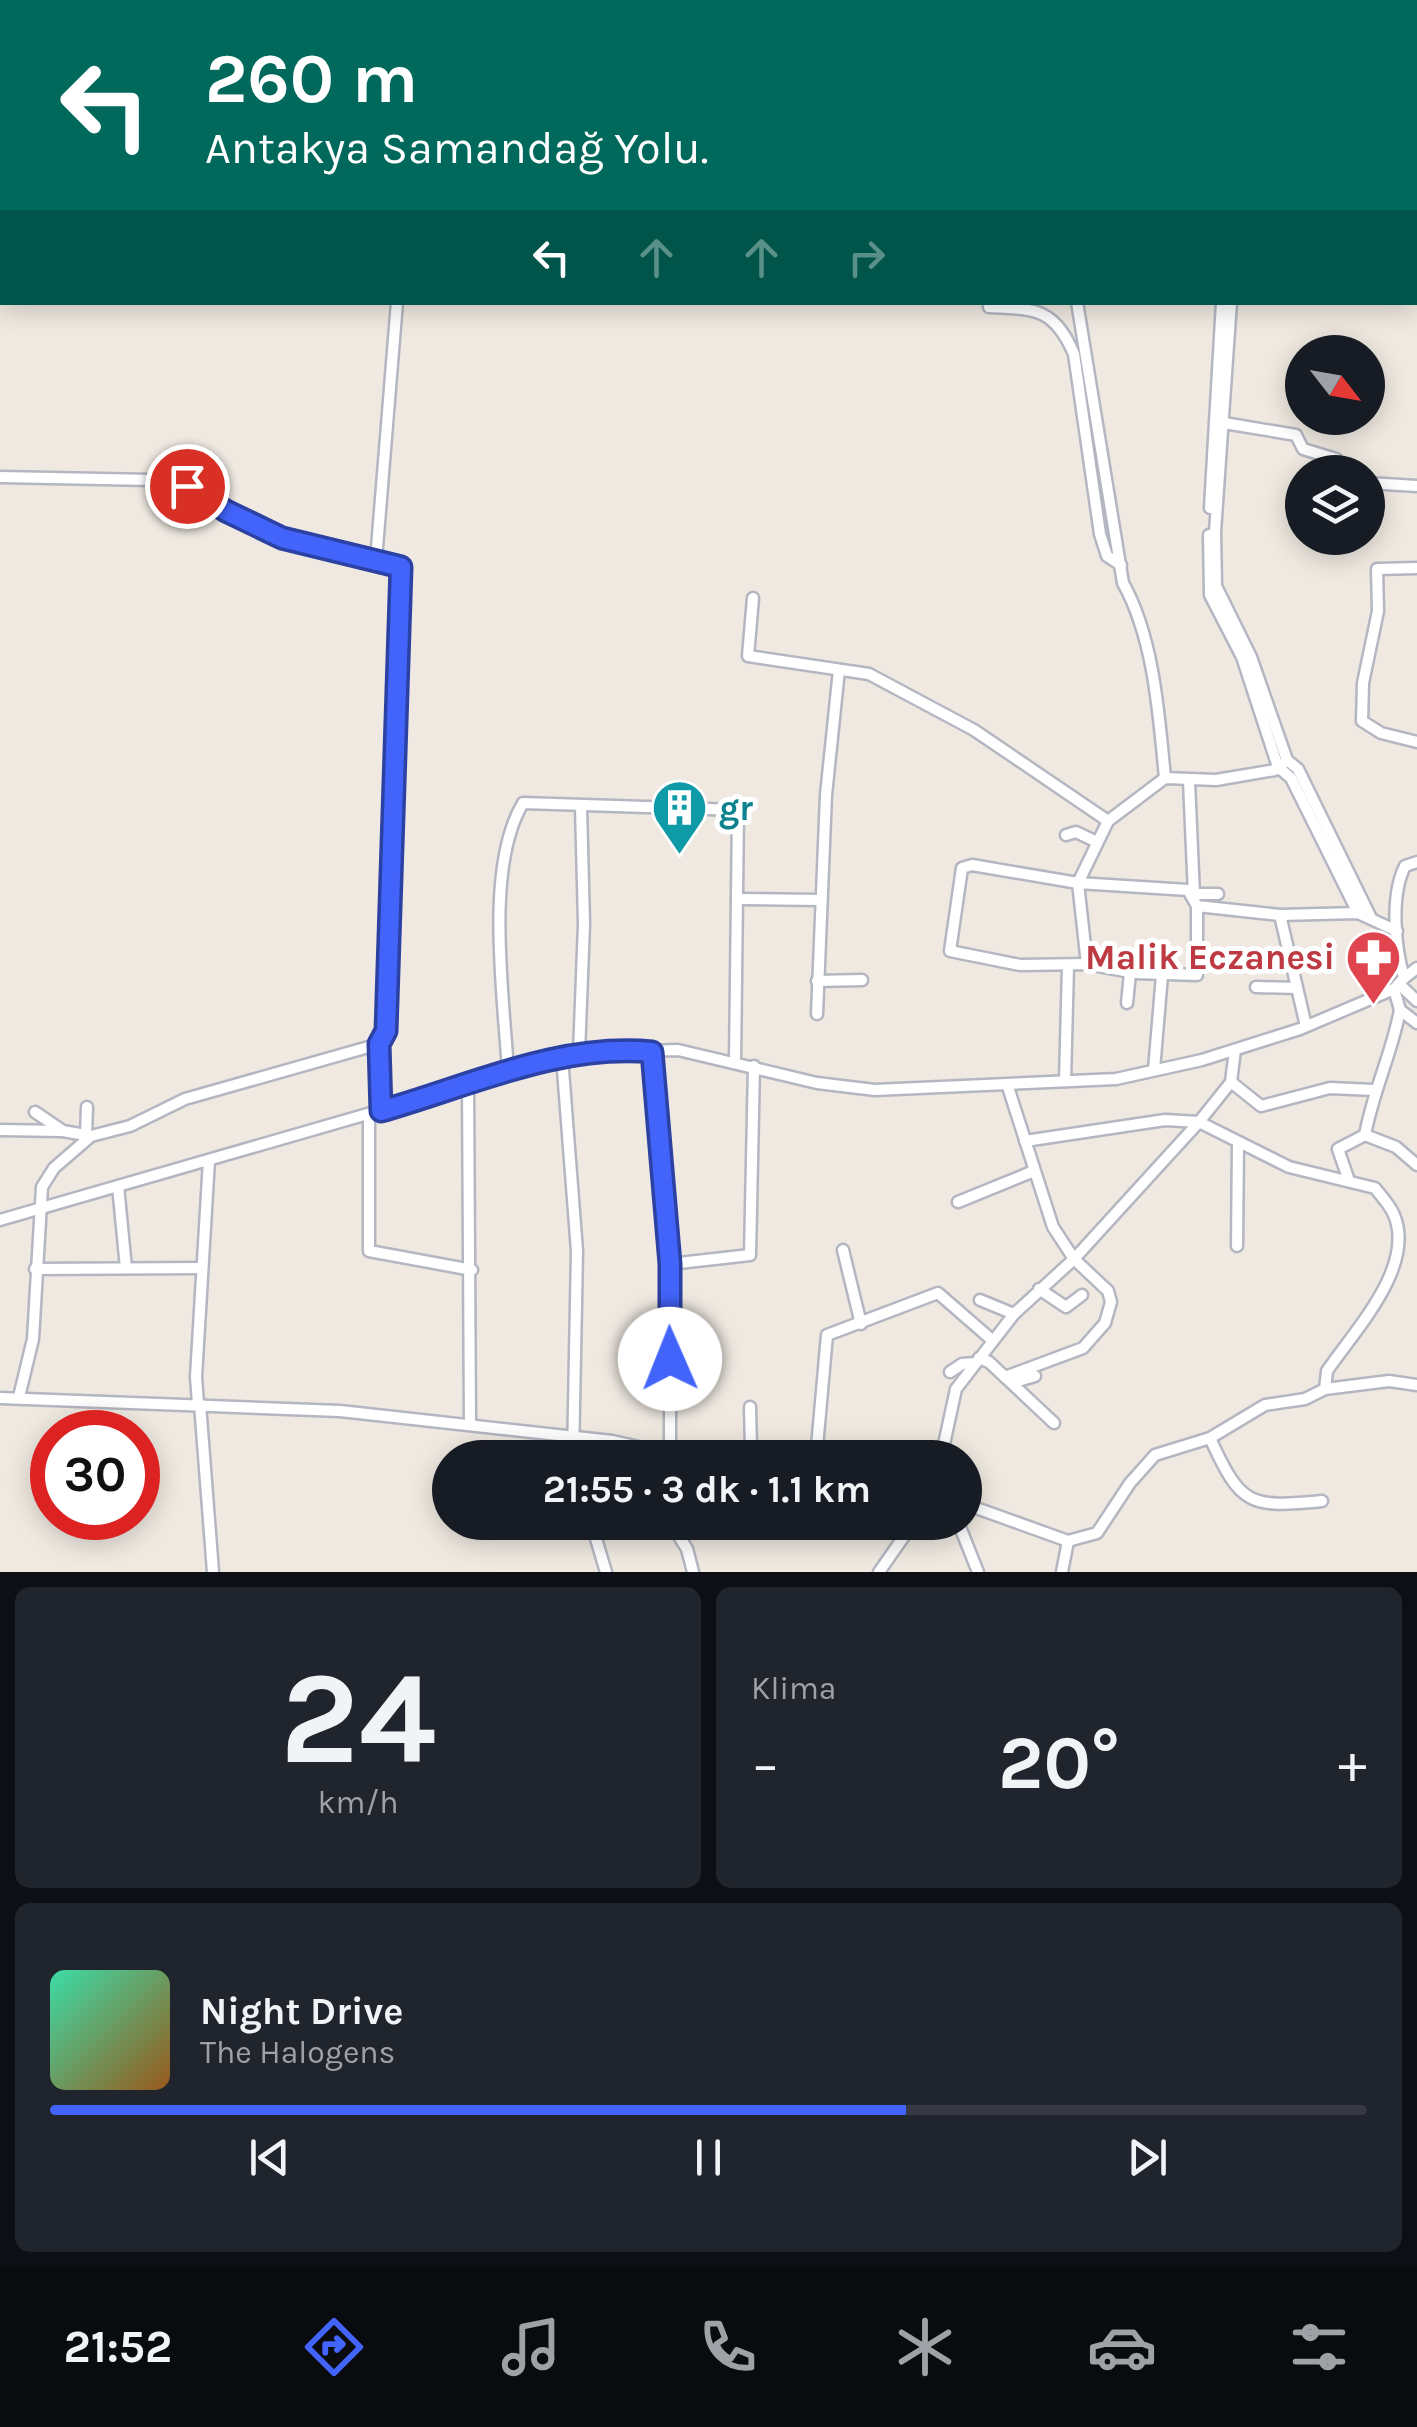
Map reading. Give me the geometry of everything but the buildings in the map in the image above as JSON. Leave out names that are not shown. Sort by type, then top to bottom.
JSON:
[{"type":"street","points":[[376,560],[397,305]]},
{"type":"street","points":[[1078,305],[1124,583],[1135,604],[1160,723],[1165,778]]},
{"type":"street","points":[[1222,305],[1207,567],[1210,595],[1242,657],[1283,764],[1364,915]]},
{"type":"street","points":[[1230,305],[1215,532],[1216,586],[1251,657],[1283,764]]},
{"type":"street","points":[[990,307],[1048,314],[1062,328],[1074,354],[1100,534],[1107,556],[1121,565]]},
{"type":"street","points":[[1224,423],[1296,435],[1303,449],[1323,455]]},
{"type":"street","points":[[0,476],[152,480],[187,486],[226,511],[282,538],[401,567],[386,1031],[379,1044],[369,1251],[472,1270]]},
{"type":"street","points":[[1385,483],[1417,486]]},
{"type":"street","points":[[1417,568],[1376,569],[1378,611],[1364,682],[1362,721],[1381,734],[1417,742]]},
{"type":"street","points":[[753,598],[748,656],[869,674],[974,730],[1108,821]]},
{"type":"street","points":[[817,1014],[820,900],[839,670]]},
{"type":"street","points":[[1087,964],[1078,883],[1108,821],[1165,778],[1189,781],[1283,764]]},
{"type":"street","points":[[1189,781],[1195,898],[1197,975],[1162,976],[1087,964],[1020,965],[950,951],[949,935],[962,868],[972,865],[1078,883],[1188,890],[1195,898],[1280,915],[1364,915],[1397,931]]},
{"type":"street","points":[[508,1072],[502,910],[505,855],[513,820],[523,803],[738,810],[735,1062]]},
{"type":"street","points":[[579,1053],[584,924],[582,807]]},
{"type":"street","points":[[1066,836],[1076,832],[1097,842]]},
{"type":"street","points":[[1365,1135],[1374,1090],[1394,1044],[1400,1010],[1400,876],[1405,866],[1417,862]]},
{"type":"street","points":[[1195,898],[1218,894]]},
{"type":"street","points":[[737,899],[820,900]]},
{"type":"street","points":[[1280,915],[1306,1026]]},
{"type":"street","points":[[1065,1082],[1068,966]]},
{"type":"street","points":[[0,1220],[579,1053],[678,1050],[817,1083],[875,1090],[1116,1079],[1235,1050],[1306,1026],[1399,984],[1417,968]]},
{"type":"street","points":[[1127,1003],[1130,972]]},
{"type":"street","points":[[1154,1070],[1162,976]]},
{"type":"street","points":[[818,981],[862,980]]},
{"type":"street","points":[[1399,984],[1417,1001]]},
{"type":"street","points":[[1256,987],[1297,988]]},
{"type":"street","points":[[1400,1010],[1417,1022]]},
{"type":"street","points":[[0,1130],[88,1135],[130,1126],[185,1100],[379,1044]]},
{"type":"street","points":[[945,1440],[956,1389],[976,1361],[1014,1314],[1074,1259],[1199,1122],[1231,1082],[1235,1050]]},
{"type":"street","points":[[652,1052],[670,1264],[664,1440]]},
{"type":"street","points":[[0,1398],[122,1406],[199,1404],[470,1424],[574,1440],[577,1251],[562,1057]]},
{"type":"street","points":[[670,1264],[750,1255],[754,1066]]},
{"type":"street","points":[[1231,1082],[1261,1106],[1330,1088],[1374,1090]]},
{"type":"street","points":[[468,1084],[470,1424]]},
{"type":"street","points":[[1008,1086],[1053,1227],[1074,1259],[1108,1291],[1110,1302],[1105,1323],[1083,1348],[1010,1376]]},
{"type":"street","points":[[19,1397],[30,1364],[37,1209],[42,1187],[54,1168],[88,1135],[88,1106]]},
{"type":"street","points":[[35,1112],[63,1131]]},
{"type":"street","points":[[1025,1141],[1166,1120],[1199,1122],[1289,1167],[1330,1178],[1348,1178],[1376,1188],[1395,1216],[1397,1254],[1387,1280],[1328,1372],[1325,1389]]},
{"type":"street","points":[[1348,1178],[1338,1149],[1365,1135],[1396,1146],[1417,1165]]},
{"type":"street","points":[[1237,1246],[1238,1143]]},
{"type":"street","points":[[209,1160],[199,1404],[213,1572]]},
{"type":"street","points":[[958,1202],[1034,1172]]},
{"type":"street","points":[[118,1186],[126,1268]]},
{"type":"street","points":[[844,1250],[861,1324]]},
{"type":"street","points":[[35,1269],[202,1268]]},
{"type":"street","points":[[1039,1289],[1066,1307],[1082,1295]]},
{"type":"street","points":[[818,1440],[827,1335],[938,1293],[992,1340]]},
{"type":"street","points":[[980,1300],[1014,1314]]},
{"type":"street","points":[[950,1372],[976,1361],[1018,1381],[1035,1376]]},
{"type":"street","points":[[1000,1365],[1054,1423]]},
{"type":"street","points":[[982,1510],[1068,1542],[1098,1533],[1130,1482],[1155,1455],[1210,1438],[1265,1405],[1306,1400],[1325,1389],[1388,1381],[1417,1385]]},
{"type":"street","points":[[750,1407],[751,1440]]},
{"type":"street","points":[[1210,1438],[1230,1484],[1257,1503],[1322,1500]]},
{"type":"street","points":[[596,1540],[606,1572]]},
{"type":"street","points":[[681,1540],[692,1572]]},
{"type":"street","points":[[879,1572],[901,1540]]},
{"type":"street","points":[[965,1540],[978,1572]]},
{"type":"street","points":[[1062,1572],[1068,1542]]},
{"type":"place","name":"gr","points":[[680,857]]},
{"type":"place","name":"Malik Eczanesi","points":[[1374,1006]]},
{"type":"route","points":[[187,486],[226,511],[282,538],[401,567],[386,1031],[379,1044],[381,1111],[579,1053],[620,1049],[652,1052],[670,1264],[670,1359]]}]
